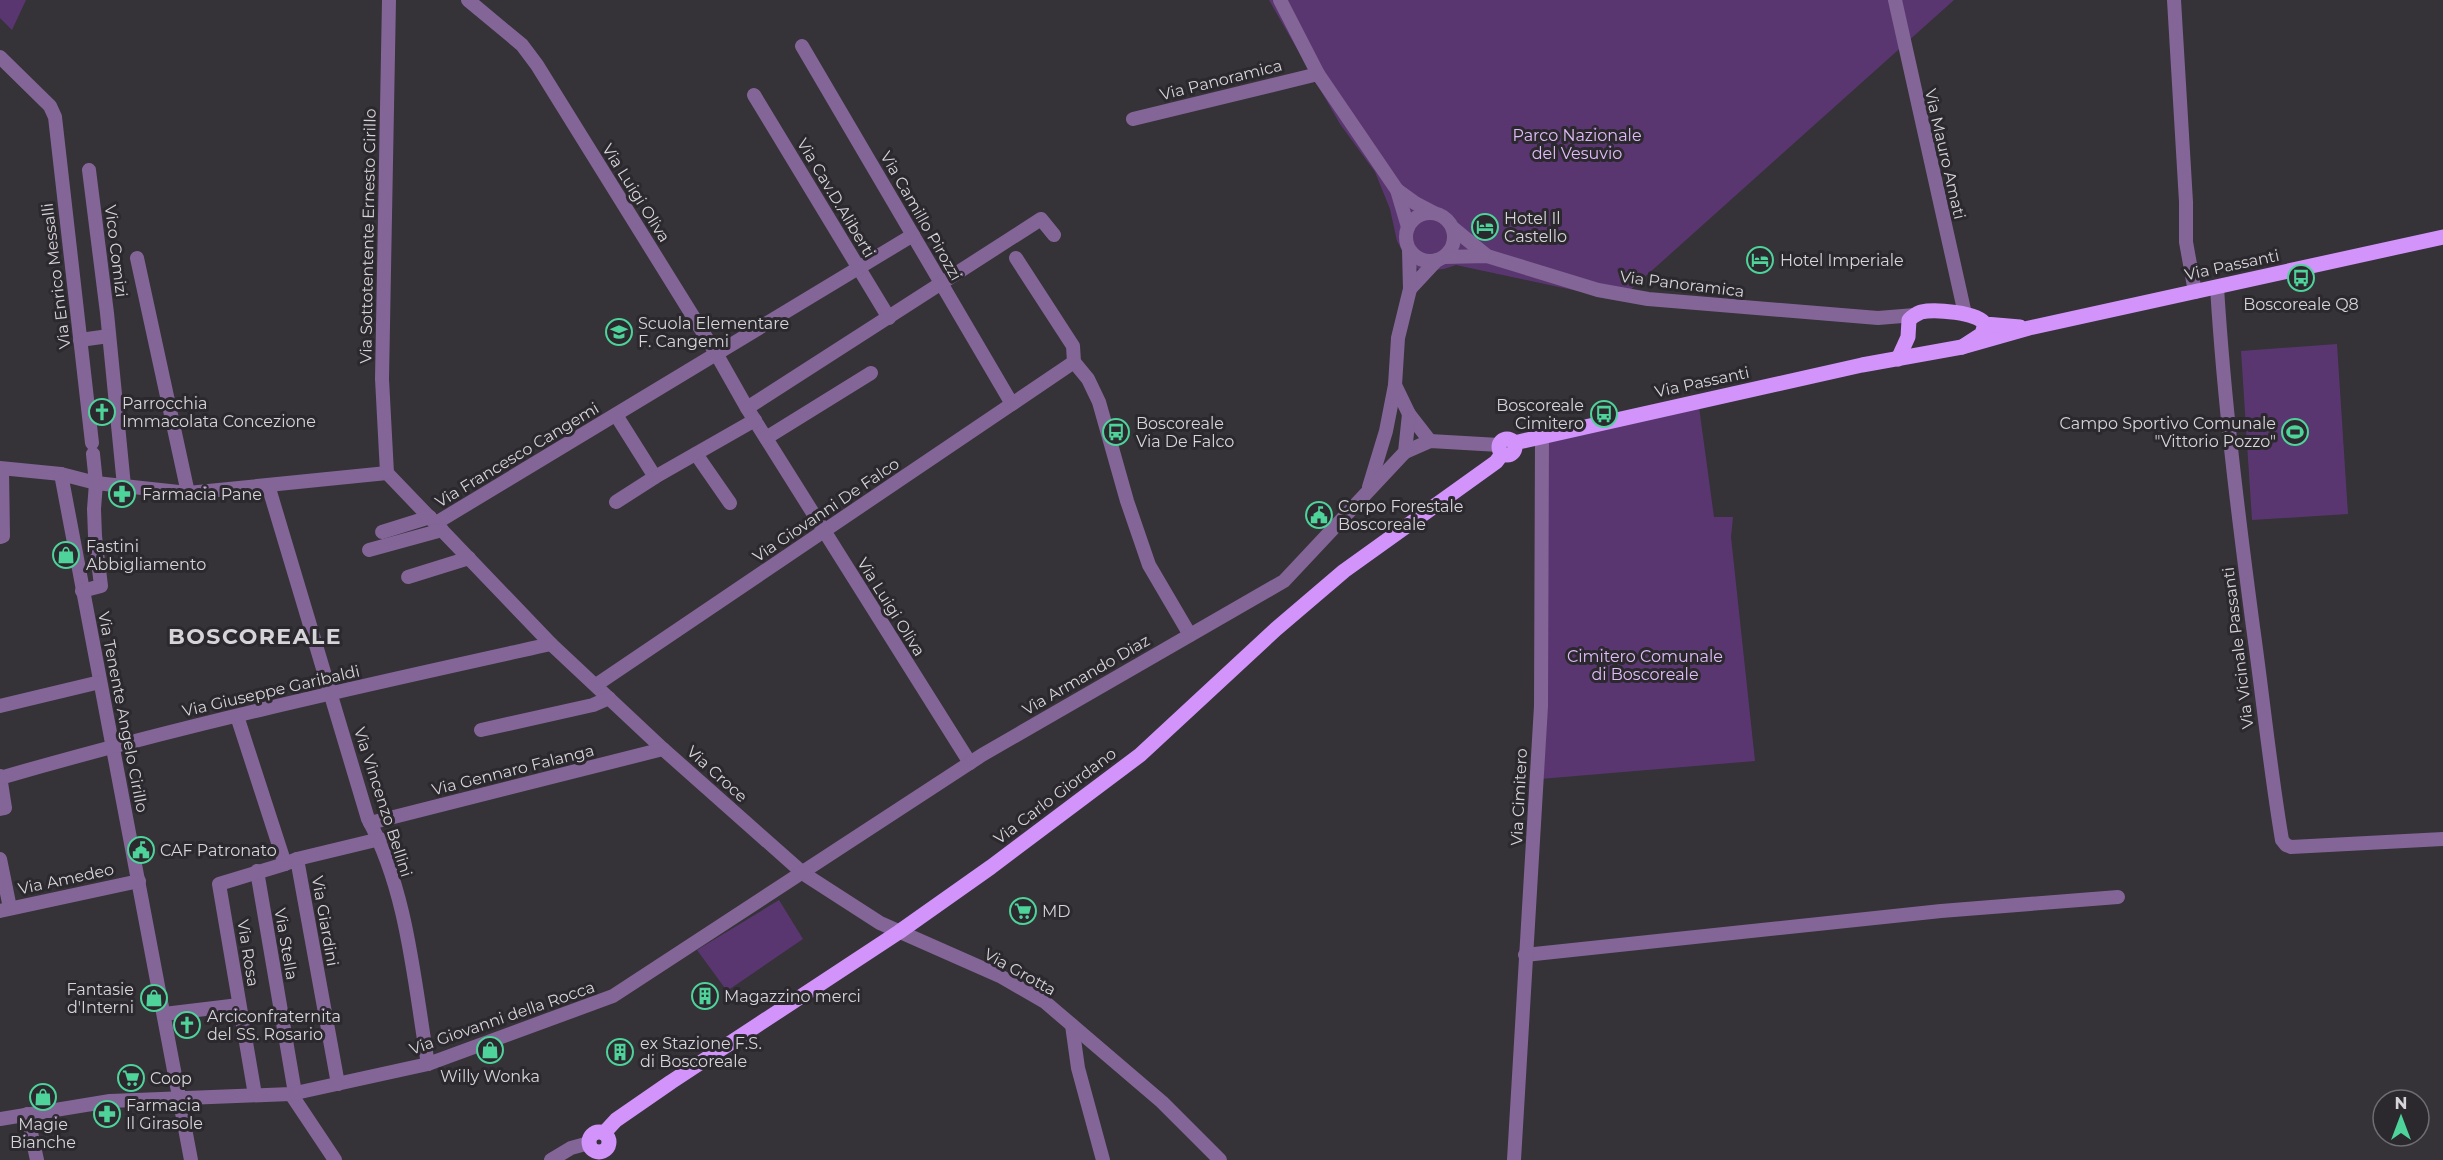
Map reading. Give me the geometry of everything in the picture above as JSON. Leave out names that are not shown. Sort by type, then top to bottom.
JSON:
[{"type":"main road","name":"Via Passanti","points":[[1505,447],[1542,435],[1962,347],[2029,328],[2443,237]]},
{"type":"main road","name":"Via Passanti","points":[[1915,315],[1923,312],[1965,314],[1981,318],[1984,324],[2029,328]]},
{"type":"main road","points":[[1898,359],[1909,320],[1915,315]]},
{"type":"main road","points":[[1962,347],[1982,334],[1984,324]]},
{"type":"main road","name":"Via Passanti","points":[[1907,333],[1918,346],[1941,351]]},
{"type":"main road","name":"Via Carlo Giordano","points":[[596,1151],[605,1149],[608,1138],[604,1133],[616,1120],[899,932],[991,867],[1140,755],[1276,629],[1344,571],[1496,462],[1505,447]]},
{"type":"street","name":"Via Sottotentente Ernesto Cirillo","points":[[387,473],[382,378],[389,0]]},
{"type":"street","name":"Via Luigi Oliva","points":[[468,0],[522,45],[537,64],[751,414],[970,763]]},
{"type":"street","name":"Via Panoramica","points":[[1280,0],[1318,74],[1396,190],[1408,227],[1410,289]]},
{"type":"street","name":"Via Mauro Amati","points":[[1895,0],[1965,314]]},
{"type":"street","points":[[2174,0],[2186,202],[2186,242],[2195,292]]},
{"type":"street","name":"Via Camillo Pirozzi","points":[[802,46],[1012,404]]},
{"type":"street","name":"Via Enrico Messalli","points":[[0,57],[50,106],[55,117],[96,483],[94,509],[101,586],[82,591]]},
{"type":"street","name":"Via Panoramica","points":[[1133,119],[1318,74]]},
{"type":"street","name":"Via Cav.D.Aliberti","points":[[754,95],[888,318]]},
{"type":"street","name":"Vico Comizi","points":[[89,170],[124,486]]},
{"type":"street","name":"Via Panoramica","points":[[1396,190],[1415,203],[1442,216],[1487,256]]},
{"type":"street","points":[[1408,227],[1419,216],[1434,213]]},
{"type":"street","points":[[616,502],[696,454],[888,318],[1041,219],[1054,235]]},
{"type":"street","points":[[1410,289],[1454,244],[1453,228]]},
{"type":"street","name":"Via Francesco Cangemi","points":[[436,523],[913,235]]},
{"type":"street","name":"Via Panoramica","points":[[1409,250],[1421,260],[1487,256],[1598,290],[1648,299],[1878,318],[1915,315]]},
{"type":"street","points":[[137,258],[188,493]]},
{"type":"street","points":[[1016,258],[1073,346],[1074,362],[1088,379],[1099,402],[1127,501],[1149,565],[1190,634]]},
{"type":"street","name":"Via Vicinale Passanti","points":[[2217,287],[2221,355],[2238,512],[2268,760],[2282,840],[2291,847],[2443,839]]},
{"type":"street","name":"Via Armando Diaz","points":[[1369,489],[1386,430],[1395,385],[1398,338],[1410,289]]},
{"type":"street","name":"Via Panoramica","points":[[1878,318],[1907,333]]},
{"type":"street","points":[[80,340],[109,336]]},
{"type":"street","name":"Via Giovanni De Falco","points":[[596,685],[1074,362]]},
{"type":"street","points":[[766,438],[871,373]]},
{"type":"street","name":"Via Armando Diaz","points":[[1395,385],[1409,414],[1430,441]]},
{"type":"street","points":[[1405,452],[1409,414]]},
{"type":"street","name":"Via Francesco Cangemi","points":[[616,415],[655,477]]},
{"type":"street","points":[[1386,430],[1405,452]]},
{"type":"street","name":"Via Cimitero","points":[[1514,1160],[1541,706],[1542,435]]},
{"type":"street","name":"Via Passanti","points":[[1405,452],[1430,441],[1505,447]]},
{"type":"street","name":"Via Armando Diaz","points":[[804,874],[970,763],[1284,581],[1405,452]]},
{"type":"street","points":[[696,454],[730,503]]},
{"type":"street","points":[[0,537],[3,536],[1,469],[61,474],[96,483],[188,493],[387,473]]},
{"type":"street","name":"Via Croce","points":[[387,473],[551,644],[663,749],[804,874]]},
{"type":"street","name":"Via Tenente Angelo Cirillo","points":[[61,474],[140,880],[191,1160]]},
{"type":"street","name":"Via Vincenzo Bellini","points":[[268,485],[370,823],[380,839],[403,920],[428,1064]]},
{"type":"street","points":[[382,532],[436,523]]},
{"type":"street","points":[[369,550],[436,523]]},
{"type":"street","points":[[408,578],[469,558]]},
{"type":"street","name":"Via Giuseppe Garibaldi","points":[[0,777],[114,745],[551,644]]},
{"type":"street","points":[[0,706],[100,682]]},
{"type":"street","points":[[481,730],[593,705],[609,698]]},
{"type":"street","name":"Via Giardini","points":[[237,716],[291,861],[338,1084]]},
{"type":"street","name":"Via Gennaro Falanga","points":[[370,823],[663,749]]},
{"type":"street","points":[[0,777],[6,808],[0,809]]},
{"type":"street","name":"Via Rosa","points":[[255,1095],[219,884],[291,861],[380,839]]},
{"type":"street","points":[[0,859],[5,910]]},
{"type":"street","name":"Via Stella","points":[[257,871],[293,1094]]},
{"type":"street","name":"Via Grotta","points":[[804,874],[880,923],[1000,976],[1045,1002],[1162,1102],[1220,1160]]},
{"type":"street","name":"Via Giovanni della Rocca","points":[[0,1119],[110,1101],[293,1094],[428,1064],[614,996],[804,874]]},
{"type":"street","name":"Via Amedeo","points":[[5,910],[140,880]]},
{"type":"street","points":[[1525,955],[1941,911],[2118,897]]},
{"type":"street","points":[[164,1014],[239,1005]]},
{"type":"street","points":[[1072,1024],[1078,1068],[1103,1160]]},
{"type":"street","points":[[293,1094],[334,1160]]},
{"type":"street","points":[[27,1114],[36,1160]]},
{"type":"street","points":[[551,1160],[571,1148],[596,1151]]},
{"type":"green space","points":[[0,0],[26,0],[12,30],[0,18]]},
{"type":"green space","name":"Parco Nazionale del Vesuvio","points":[[1269,0],[1954,0],[1619,300],[1456,265],[1444,269],[1422,271],[1410,265],[1397,241],[1390,209],[1375,172],[1340,124]]},
{"type":"green space","name":"Campo Sportivo Comunale \"Vittorio Pozzo\"","points":[[2337,344],[2348,514],[2252,520],[2241,351]]},
{"type":"green space","name":"Cimitero Comunale di Boscoreale","points":[[1699,407],[1714,517],[1733,517],[1731,537],[1755,761],[1540,779],[1545,441]]},
{"type":"green space","points":[[779,900],[803,939],[727,991],[697,950]]},
{"type":"place","name":"Hotel Il Castello","points":[[1485,227]]},
{"type":"place","name":"Hotel Imperiale","points":[[1760,260]]},
{"type":"place","name":"Boscoreale Q8","points":[[2301,278]]},
{"type":"place","name":"Scuola Elementare F. Cangemi","points":[[619,332]]},
{"type":"place","name":"Parrocchia Immacolata Concezione","points":[[102,412]]},
{"type":"place","name":"Boscoreale Cimitero","points":[[1604,414]]},
{"type":"place","name":"Boscoreale Via De Falco","points":[[1116,432]]},
{"type":"place","name":"Campo Sportivo Comunale \"Vittorio Pozzo\"","points":[[2295,432]]},
{"type":"place","name":"Farmacia Pane","points":[[122,494]]},
{"type":"place","name":"Corpo Forestale Boscoreale","points":[[1319,515]]},
{"type":"place","name":"Fastini Abbigliamento","points":[[66,555]]},
{"type":"place","name":"CAF Patronato","points":[[141,850]]},
{"type":"place","name":"MD","points":[[1023,911]]},
{"type":"place","name":"Magazzino merci","points":[[705,996]]},
{"type":"place","name":"Fantasie d'Interni","points":[[154,998]]},
{"type":"place","name":"Arciconfraternita del SS. Rosario","points":[[187,1025]]},
{"type":"place","name":"Willy Wonka","points":[[490,1050]]},
{"type":"place","name":"ex Stazione F.S. di Boscoreale","points":[[620,1052]]},
{"type":"place","name":"Coop","points":[[131,1078]]},
{"type":"place","name":"Magie Bianche","points":[[43,1097]]},
{"type":"place","name":"Farmacia Il Girasole","points":[[107,1114]]},
{"type":"district","name":"BOSCOREALE","points":[[255,636]]}]
